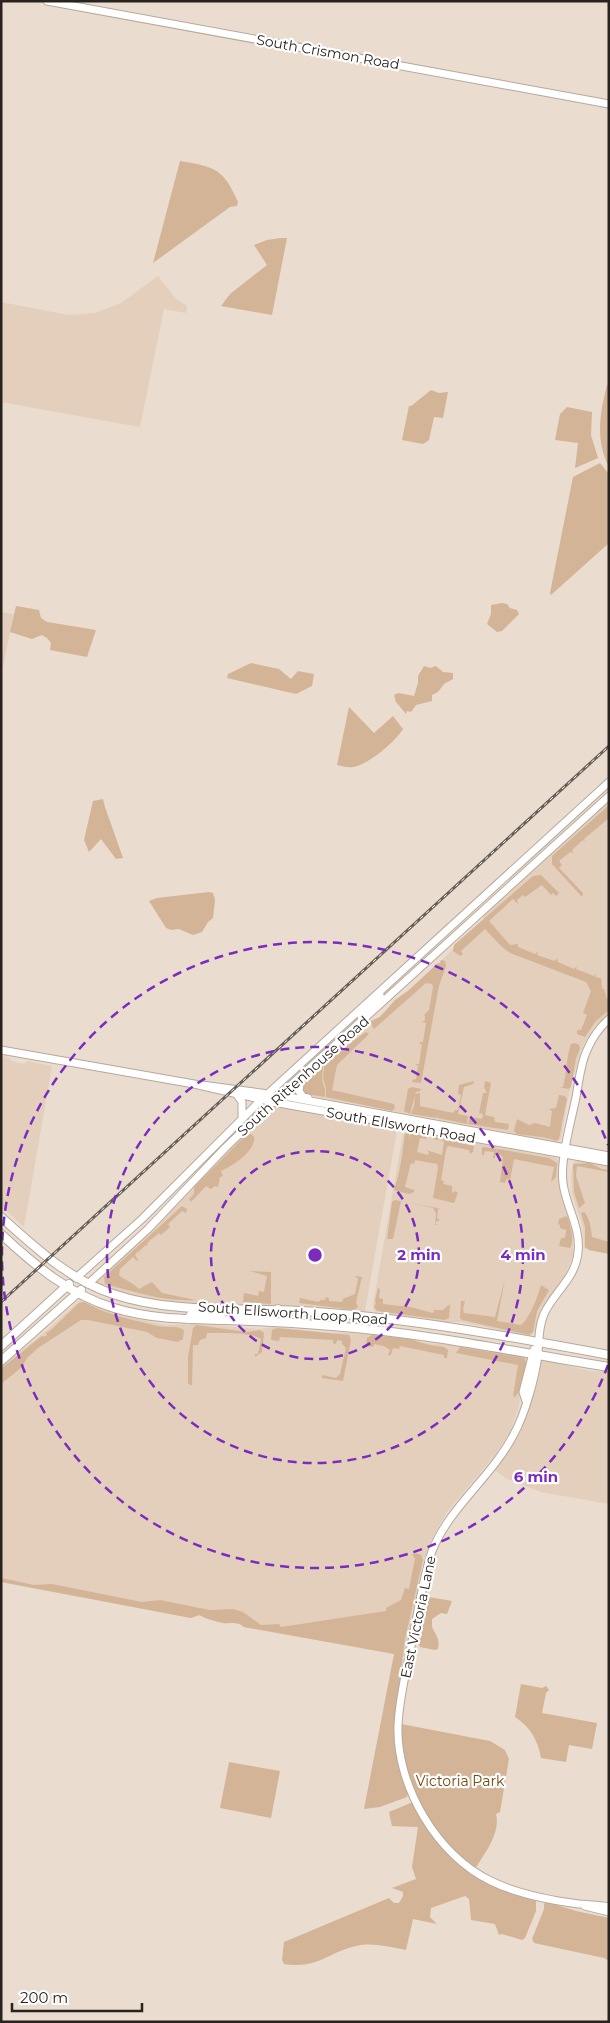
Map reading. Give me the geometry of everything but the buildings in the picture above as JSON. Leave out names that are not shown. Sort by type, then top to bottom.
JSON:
[{"type":"main road","name":"South Ellsworth Loop Road","points":[[1,1217],[47,1257],[76,1278],[113,1294],[147,1302],[168,1305],[278,1309],[415,1322],[609,1355]]},
{"type":"main road","name":"South Ellsworth Loop Road","points":[[1,1234],[36,1265],[78,1293],[129,1312],[154,1317],[302,1324],[379,1330],[454,1340],[609,1367]]},
{"type":"main road","name":"South Rittenhouse Road","points":[[1,1346],[76,1278]]},
{"type":"main road","name":"South Rittenhouse Road","points":[[1,1361],[88,1284]]},
{"type":"main road","points":[[188,1319],[192,1313],[219,1313],[236,1308]]},
{"type":"main road","points":[[226,1320],[242,1315],[273,1315],[278,1309]]},
{"type":"street","name":"South Crismon Road","points":[[47,1],[609,104]]},
{"type":"street","name":"South Rittenhouse Road","points":[[76,1278],[142,1219],[260,1100],[609,782]]},
{"type":"street","name":"South Rittenhouse Road","points":[[88,1284],[148,1229],[225,1148],[280,1095],[609,796]]},
{"type":"street","points":[[443,948],[441,942],[447,936],[448,929]]},
{"type":"street","points":[[362,1022],[361,1015],[376,1001],[383,988]]},
{"type":"street","name":"East Victoria Lane","points":[[580,1904],[512,1890],[474,1872],[454,1855],[437,1836],[415,1798],[401,1756],[398,1718],[430,1554],[448,1520],[509,1443],[518,1427],[530,1393],[537,1342],[544,1314],[571,1274],[578,1253],[576,1225],[563,1183],[565,1151],[584,1056],[594,1036],[609,1020]]},
{"type":"street","name":"South Ellsworth Road","points":[[1,1050],[194,1084],[260,1100],[565,1151],[609,1156]]},
{"type":"street","points":[[301,1077],[300,1093],[305,1098],[320,1103]]},
{"type":"street","name":"South Ellsworth Road","points":[[194,1084],[280,1095],[565,1151],[609,1162]]},
{"type":"street","points":[[236,1095],[242,1102],[242,1117]]},
{"type":"street","points":[[580,1904],[609,1907]]},
{"type":"street","points":[[580,1904],[609,1912]]},
{"type":"shaded area","points":[[158,276],[175,298],[187,306],[186,313],[164,309],[140,427],[1,402],[1,302],[68,315],[95,313],[121,303]]},
{"type":"shaded area","points":[[1,612],[14,614],[1,675]]},
{"type":"shaded area","points":[[609,796],[609,1014],[594,1027],[581,1049],[568,1098],[561,1138],[558,1142],[307,1095],[304,1084],[437,965],[484,918],[481,913]]},
{"type":"shaded area","points":[[1,1056],[9,1057],[11,1061],[24,1064],[28,1061],[52,1066],[24,1227],[1,1206]]},
{"type":"shaded area","points":[[273,1102],[398,1125],[364,1316],[168,1305],[88,1284]]},
{"type":"shaded area","points":[[409,1131],[554,1157],[559,1160],[560,1191],[573,1234],[573,1256],[564,1277],[541,1309],[534,1333],[530,1336],[462,1322],[444,1322],[374,1311],[373,1305],[403,1134]]},
{"type":"shaded area","points":[[577,1159],[609,1166],[609,1254],[584,1248],[583,1227],[572,1194],[571,1174],[573,1164]]},
{"type":"shaded area","points":[[82,1300],[123,1316],[166,1325],[196,1324],[260,1329],[275,1327],[321,1332],[372,1334],[408,1338],[424,1343],[460,1345],[524,1356],[527,1359],[519,1406],[510,1432],[496,1454],[447,1512],[429,1544],[422,1567],[405,1656],[244,1627],[237,1622],[227,1623],[207,1619],[199,1615],[191,1618],[1,1582],[1,1367]]},
{"type":"shaded area","points":[[544,1360],[590,1371],[609,1372],[609,1504],[541,1492],[505,1478],[495,1470],[520,1434],[528,1413],[540,1361]]},
{"type":"green space","points":[[180,161],[202,165],[217,171],[228,182],[238,202],[237,206],[230,207],[153,263]]},
{"type":"green space","points":[[287,238],[272,315],[221,306],[230,294],[267,265],[254,245]]},
{"type":"green space","points":[[607,385],[609,385],[609,467],[600,437],[602,406]]},
{"type":"green space","points":[[431,390],[439,393],[448,392],[443,418],[434,417],[429,440],[423,444],[402,440],[409,406]]},
{"type":"green space","points":[[567,407],[592,412],[591,435],[598,458],[575,468],[578,443],[555,440],[560,414]]},
{"type":"green space","points":[[600,463],[609,474],[609,543],[551,595],[573,477]]},
{"type":"green space","points":[[502,603],[517,610],[519,614],[502,631],[497,632],[487,624],[491,614],[491,605]]},
{"type":"green space","points":[[16,606],[39,610],[41,618],[47,622],[96,630],[87,657],[50,650],[51,643],[42,635],[32,639],[10,632]]},
{"type":"green space","points":[[251,663],[279,669],[291,679],[298,671],[314,674],[312,686],[296,694],[227,678],[228,674]]},
{"type":"green space","points":[[424,666],[430,668],[436,666],[443,672],[453,673],[453,679],[432,695],[432,701],[416,705],[411,712],[407,711],[406,714],[396,702],[394,695],[398,693],[414,696],[418,676]]},
{"type":"green space","points":[[349,707],[374,733],[393,716],[403,729],[388,746],[373,758],[359,765],[345,767],[337,765]]},
{"type":"green space","points":[[103,799],[123,858],[116,859],[101,839],[89,852],[84,840],[93,801]]},
{"type":"green space","points":[[609,805],[609,818],[584,839],[585,842],[583,840],[572,850],[573,853],[570,852],[559,861],[562,865],[559,868],[583,893],[582,897],[552,864],[552,856]]},
{"type":"green space","points":[[541,875],[559,893],[556,896],[553,893],[551,895],[542,885],[525,897],[523,895],[517,900],[518,904],[513,899],[489,921],[510,945],[518,944],[518,947],[535,954],[538,951],[537,955],[555,961],[557,958],[558,962],[574,969],[577,966],[576,969],[594,976],[596,973],[595,977],[601,978],[602,989],[604,989],[607,999],[609,999],[609,1010],[595,1022],[585,1037],[577,1034],[577,1030],[581,1030],[587,1015],[583,1013],[591,991],[586,982],[510,953],[485,929],[461,951],[463,954],[460,956],[453,951],[454,945],[533,876]]},
{"type":"green space","points":[[213,893],[215,900],[213,918],[202,932],[193,935],[179,929],[171,930],[166,928],[149,901],[157,898]]},
{"type":"green space","points":[[441,960],[445,961],[446,966],[439,986],[421,1083],[413,1082],[412,1080],[416,1079],[418,1066],[415,1064],[419,1064],[422,1045],[419,1042],[423,1042],[426,1023],[422,1022],[425,1020],[424,1015],[429,1010],[432,984],[426,983],[374,1029],[370,1022],[372,1020],[374,1022],[373,1020],[380,1017],[395,1000],[409,990],[438,963],[440,964]]},
{"type":"green space","points":[[366,1032],[369,1034],[337,1065],[332,1090],[394,1104],[395,1108],[392,1111],[326,1097],[323,1078],[324,1065]]},
{"type":"green space","points":[[571,1044],[579,1045],[580,1049],[576,1058],[571,1087],[568,1089],[559,1087],[563,1087],[569,1049]]},
{"type":"green space","points":[[323,1065],[322,1080],[325,1097],[306,1094],[303,1085],[306,1081],[309,1083],[307,1079]]},
{"type":"green space","points":[[474,1081],[473,1084],[464,1087],[458,1114],[468,1116],[467,1124],[438,1118],[438,1115],[437,1118],[411,1114],[415,1095],[410,1114],[404,1111],[408,1089],[412,1087],[421,1089],[415,1094],[420,1093],[420,1106],[453,1113],[455,1110],[458,1110],[461,1095],[458,1094],[459,1085]]},
{"type":"green space","points":[[485,1081],[491,1083],[485,1115],[494,1117],[495,1122],[509,1124],[508,1130],[468,1124],[470,1117],[482,1119],[483,1114],[479,1113],[483,1093],[487,1093],[484,1087]]},
{"type":"green space","points":[[559,1095],[565,1096],[567,1099],[562,1123],[559,1122],[562,1124],[559,1139],[556,1141],[517,1134],[514,1131],[517,1119],[529,1125],[535,1123],[550,1127],[552,1111],[549,1109],[556,1108]]},
{"type":"green space","points":[[409,1133],[409,1139],[410,1134],[427,1136],[426,1139],[420,1138],[417,1152],[428,1155],[429,1152],[426,1150],[442,1155],[444,1141],[433,1139],[434,1137],[474,1146],[473,1152],[470,1154],[469,1150],[448,1146],[446,1150],[441,1180],[444,1181],[443,1184],[452,1186],[452,1193],[455,1191],[458,1193],[454,1203],[433,1198],[437,1164],[415,1160],[414,1164],[411,1163],[405,1187],[414,1190],[414,1192],[409,1194],[394,1189],[400,1168],[405,1134]]},
{"type":"green space","points":[[247,1134],[251,1134],[254,1137],[254,1142],[247,1153],[237,1162],[221,1171],[223,1176],[220,1177],[218,1187],[215,1186],[211,1189],[206,1186],[191,1202],[189,1199],[194,1194],[194,1187]]},
{"type":"green space","points":[[482,1148],[497,1149],[496,1153],[498,1149],[549,1158],[557,1163],[556,1177],[551,1182],[554,1167],[514,1159],[510,1180],[506,1179],[505,1183],[500,1182],[503,1157],[497,1153],[495,1158],[493,1158],[494,1152],[485,1151],[484,1155],[482,1155]]},
{"type":"green space","points":[[590,1163],[609,1170],[609,1172],[577,1166],[576,1176],[585,1203],[579,1208],[574,1192],[573,1164]]},
{"type":"green space","points":[[395,1200],[401,1201],[393,1239],[387,1239],[392,1202]]},
{"type":"green space","points":[[406,1202],[442,1209],[438,1209],[437,1218],[440,1220],[435,1222],[436,1213],[433,1208]]},
{"type":"green space","points":[[182,1206],[187,1209],[186,1213],[182,1211],[168,1224],[170,1227],[161,1235],[159,1233],[147,1243],[148,1246],[146,1245],[139,1251],[141,1254],[138,1251],[135,1255],[138,1260],[133,1257],[120,1269],[119,1275],[139,1289],[152,1282],[162,1293],[196,1300],[161,1298],[105,1284],[104,1277]]},
{"type":"green space","points":[[584,1212],[589,1220],[592,1237],[609,1242],[609,1254],[589,1250],[585,1247],[585,1227],[581,1213]]},
{"type":"green space","points":[[567,1216],[572,1237],[570,1248],[559,1246],[561,1238],[565,1238],[566,1230],[560,1228],[558,1224],[559,1219]]},
{"type":"green space","points":[[250,1271],[271,1272],[271,1304],[243,1302],[244,1293],[258,1296],[259,1291],[264,1292],[267,1276]]},
{"type":"green space","points":[[355,1276],[362,1277],[356,1302],[358,1307],[354,1310],[299,1303],[300,1298],[318,1302],[325,1300],[326,1297],[329,1298],[329,1301],[342,1302],[343,1299],[355,1294],[358,1279]]},
{"type":"green space","points":[[505,1279],[497,1321],[521,1325],[536,1301],[541,1285],[549,1290],[537,1311],[533,1332],[529,1335],[460,1318],[461,1301],[465,1301],[464,1313],[495,1317]]},
{"type":"green space","points":[[378,1288],[380,1289],[379,1298],[383,1299],[383,1304],[410,1307],[433,1313],[434,1310],[443,1310],[450,1304],[449,1318],[445,1320],[377,1311],[374,1307]]},
{"type":"green space","points":[[84,1302],[111,1314],[158,1326],[181,1328],[184,1330],[183,1339],[178,1342],[157,1338],[147,1332],[81,1320],[38,1348],[27,1358],[22,1367],[1,1384],[1,1369],[3,1367],[42,1336],[47,1335],[46,1333],[79,1303]]},
{"type":"green space","points":[[196,1325],[247,1332],[260,1330],[264,1333],[262,1352],[255,1357],[255,1354],[258,1354],[261,1339],[256,1337],[236,1333],[207,1333],[206,1338],[200,1340],[198,1345],[193,1345],[192,1385],[190,1385],[188,1383],[188,1357],[193,1328]]},
{"type":"green space","points":[[277,1328],[349,1335],[351,1340],[343,1381],[322,1378],[322,1375],[336,1378],[340,1374],[346,1348],[342,1341],[337,1340],[336,1344],[333,1343],[333,1340],[280,1337],[279,1341],[271,1340],[272,1330]]},
{"type":"green space","points":[[372,1335],[409,1339],[444,1347],[448,1350],[447,1358],[444,1358],[444,1355],[400,1346],[399,1349],[393,1348],[391,1355],[388,1355],[390,1350],[384,1346],[374,1344],[373,1347],[366,1346],[367,1338]]},
{"type":"green space","points":[[460,1347],[524,1358],[527,1364],[515,1397],[513,1396],[518,1365],[456,1353]]},
{"type":"green space","points":[[415,1553],[421,1555],[423,1560],[405,1639],[395,1721],[398,1761],[408,1794],[407,1797],[380,1807],[364,1809],[394,1654],[244,1627],[237,1623],[223,1623],[199,1615],[191,1618],[1,1582],[1,1578],[34,1585],[52,1584],[142,1602],[160,1600],[210,1610],[233,1609],[243,1612],[261,1625],[279,1624],[281,1627],[386,1611],[386,1608],[401,1600],[405,1588],[409,1589],[415,1558],[412,1555]]},
{"type":"green space","points":[[429,1597],[452,1601],[447,1614],[441,1613],[432,1619],[432,1627],[438,1642],[438,1649],[435,1650],[420,1647],[419,1645]]},
{"type":"green space","points":[[521,1684],[542,1688],[546,1686],[549,1690],[546,1693],[542,1713],[597,1723],[592,1749],[569,1745],[566,1762],[541,1758],[538,1745],[532,1734],[515,1717]]},
{"type":"green space","name":"Victoria Park","points":[[401,1724],[490,1741],[505,1750],[509,1759],[500,1812],[496,1814],[496,1829],[491,1843],[475,1869],[444,1838],[421,1806],[407,1768]]},
{"type":"green space","points":[[229,1762],[280,1771],[271,1818],[220,1808]]},
{"type":"green space","points":[[413,1802],[434,1837],[462,1866],[491,1884],[536,1900],[536,1911],[525,1938],[522,1940],[502,1934],[499,1935],[495,1924],[471,1920],[469,1899],[465,1896],[431,1908],[430,1917],[437,1924],[413,1919],[406,1950],[381,1945],[362,1945],[306,1964],[284,1964],[282,1960],[284,1942],[389,1898],[394,1903],[399,1903],[403,1892],[392,1888],[416,1879],[412,1867],[418,1827],[392,1826],[389,1812]]},
{"type":"green space","points":[[547,1902],[609,1918],[609,1961],[604,1958],[534,1943],[532,1939],[544,1909],[544,1904]]},
{"type":"railway","points":[[1,1302],[609,746]]}]
